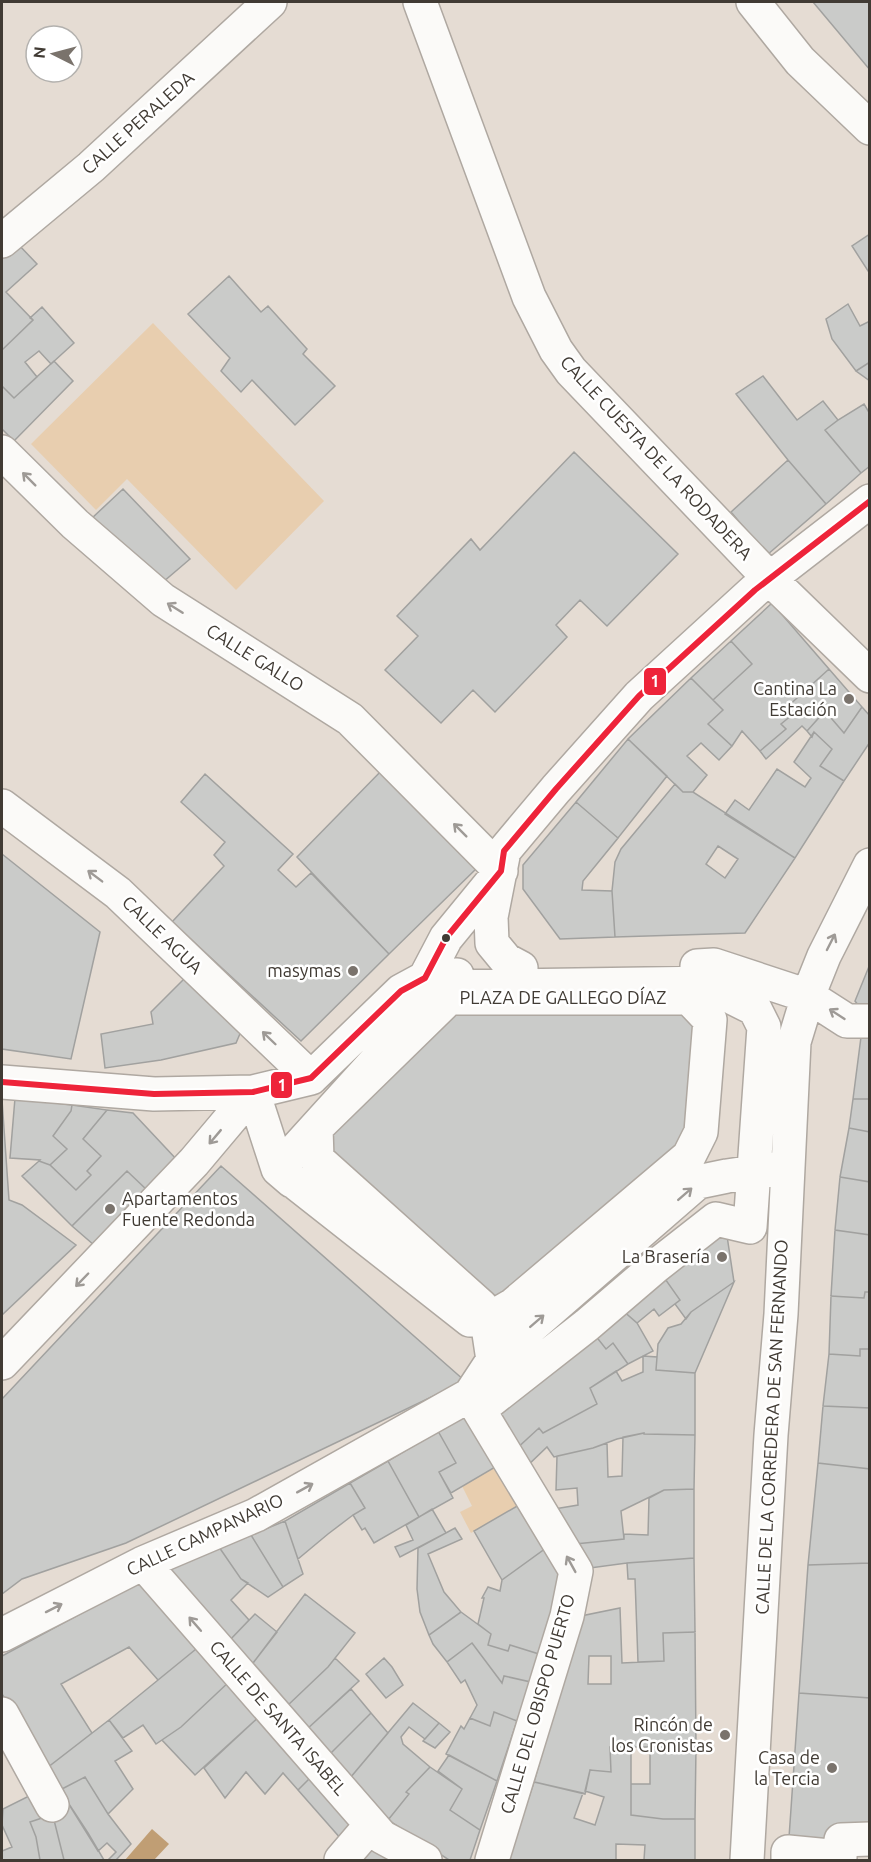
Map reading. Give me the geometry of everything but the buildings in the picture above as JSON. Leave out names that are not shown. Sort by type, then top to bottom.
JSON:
[{"type":"street","name":"CALLE PERALEDA","points":[[2,241],[91,167],[270,2]]},
{"type":"street","name":"CALLE CUESTA DE LA RODADERA","points":[[420,2],[529,297],[556,350],[571,371],[770,579],[870,676]]},
{"type":"street","points":[[753,2],[800,61],[870,128]]},
{"type":"street","name":"CALLE GALLO","points":[[2,452],[75,524],[164,600],[350,719],[501,871]]},
{"type":"street","points":[[425,978],[446,938],[501,871],[504,851],[639,696],[755,590],[870,501]]},
{"type":"street","name":"CALLE AGUA","points":[[2,806],[117,893],[311,1078]]},
{"type":"street","name":"CALLE DE LA CORREDERA DE SAN FERNANDO","points":[[747,1860],[781,1314],[794,1042],[808,996],[824,956],[870,865]]},
{"type":"street","name":"PLAZA DE GALLEGO DÍAZ","points":[[501,871],[491,917],[492,944],[506,960],[521,968]]},
{"type":"street","name":"PLAZA DE GALLEGO DÍAZ","points":[[311,1078],[401,991],[425,978],[521,968],[714,965],[808,996],[847,1021],[870,1021]]},
{"type":"street","name":"PLAZA DE GALLEGO DÍAZ","points":[[715,983],[735,999],[755,1009],[764,1027],[753,1172],[750,1227],[716,1219],[485,1405],[493,1360],[487,1320],[513,1305],[689,1156],[701,1132],[710,1020],[689,998],[449,998],[316,1128],[317,1159],[480,1306],[470,1320],[278,1169],[443,987],[715,983]]},
{"type":"street","points":[[2,1082],[154,1094],[252,1092],[311,1078]]},
{"type":"street","points":[[252,1092],[278,1169],[493,1360]]},
{"type":"street","points":[[2,1363],[194,1162],[252,1092]]},
{"type":"street","points":[[470,1395],[493,1360],[699,1182],[788,1167]]},
{"type":"street","name":"CALLE CAMPANARIO","points":[[2,1635],[143,1563],[256,1515],[470,1395]]},
{"type":"street","name":"CALLE DEL OBISPO PUERTO","points":[[470,1395],[576,1571],[567,1616],[492,1860]]},
{"type":"street","name":"CALLE DE SANTA ISABEL","points":[[143,1563],[382,1837],[424,1860]]},
{"type":"street","points":[[2,1714],[52,1805]]},
{"type":"street","points":[[341,1860],[372,1825]]},
{"type":"street","points":[[788,1860],[788,1852],[840,1857],[841,1840],[870,1839]]},
{"type":"shaded area","points":[[153,323],[324,501],[236,590],[127,479],[96,510],[31,444]]},
{"type":"shaded area","points":[[497,1466],[519,1505],[471,1533],[460,1512],[472,1506],[462,1486]]},
{"type":"shaded area","points":[[152,1829],[169,1844],[154,1860],[125,1860]]},
{"type":"transit line","name":"1","points":[[2,1082],[154,1094],[253,1092],[311,1078],[401,991],[425,978],[446,938],[501,871],[504,851],[639,696],[755,590],[870,501]]},
{"type":"place","name":"Cantina La Estación","points":[[849,699]]},
{"type":"place","name":"masymas","points":[[353,971]]},
{"type":"place","name":"Apartamentos Fuente Redonda","points":[[110,1209]]},
{"type":"place","name":"La Brasería","points":[[722,1257]]},
{"type":"place","name":"Rincón de los Cronistas","points":[[725,1735]]},
{"type":"place","name":"Casa de la Tercia","points":[[832,1768]]}]
